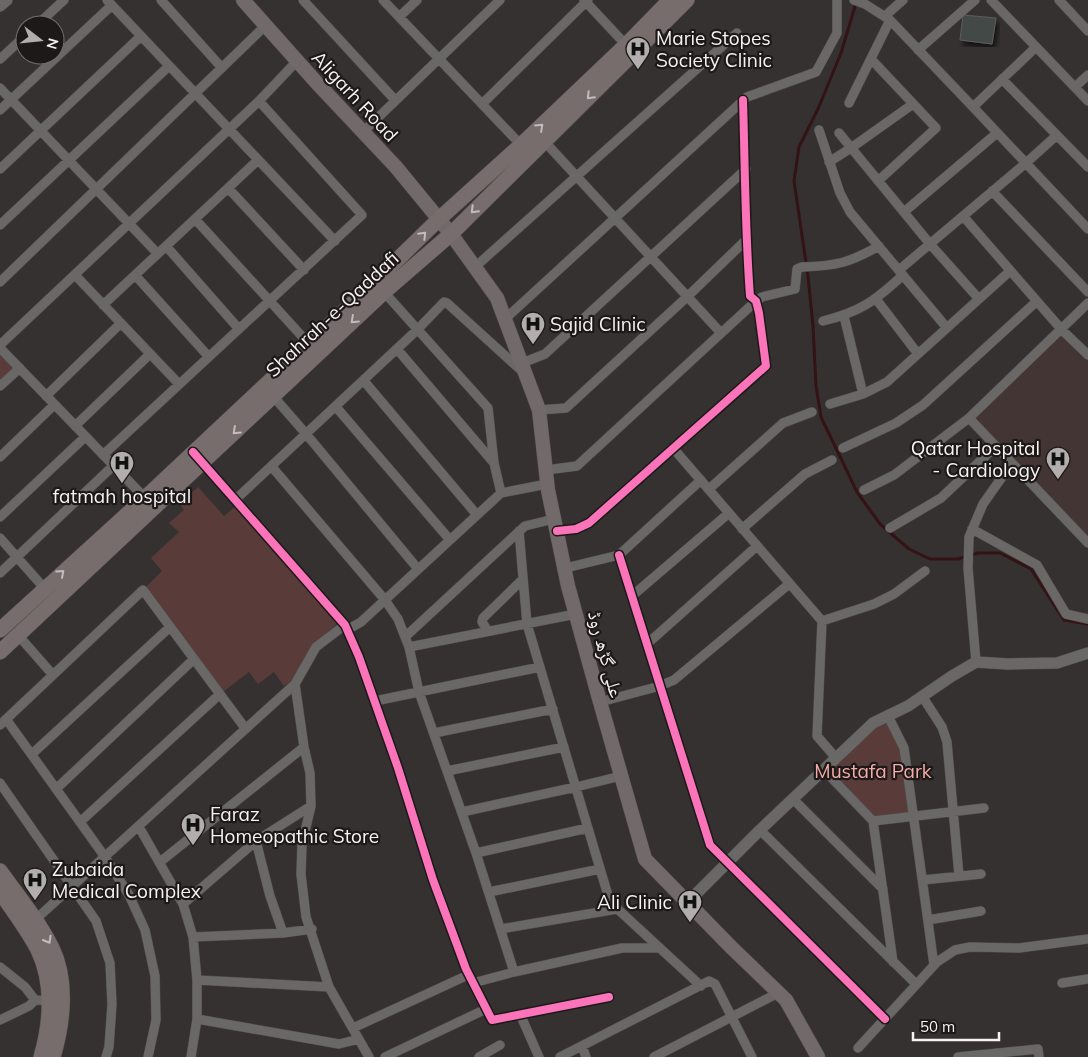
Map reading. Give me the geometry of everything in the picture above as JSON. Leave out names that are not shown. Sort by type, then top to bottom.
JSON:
[{"type":"main road","name":"Aligarh Road","points":[[243,0],[396,167],[439,219]]},
{"type":"main road","name":"Shahrah-e-Qaddafi","points":[[0,630],[144,498],[273,396],[384,292],[451,234],[544,141],[630,49],[670,0]]},
{"type":"main road","name":"Shahrah-e-Qaddafi","points":[[0,652],[309,344],[439,219],[687,0]]},
{"type":"main road","name":"علی گڑھ روڈ","points":[[439,219],[497,298],[539,410],[546,477],[565,568],[600,702],[645,858],[786,1000],[818,1057]]},
{"type":"main road","points":[[0,872],[36,919],[53,949],[45,970],[42,1001],[45,1043],[41,1057]]},
{"type":"main road","points":[[0,891],[38,950],[60,974],[62,995],[57,1044],[53,1057]]},
{"type":"street","points":[[0,6],[7,0]]},
{"type":"street","points":[[47,15],[64,0]]},
{"type":"street","points":[[162,0],[222,68]]},
{"type":"street","points":[[303,0],[395,100]]},
{"type":"street","points":[[383,0],[521,145]]},
{"type":"street","points":[[399,17],[417,0]]},
{"type":"street","points":[[363,132],[500,0]]},
{"type":"street","points":[[505,319],[743,100],[816,72],[837,33],[838,0]]},
{"type":"street","points":[[854,0],[865,4],[887,18],[1088,228]]},
{"type":"street","points":[[849,104],[871,59],[887,18],[903,0]]},
{"type":"street","points":[[918,50],[975,0]]},
{"type":"street","points":[[991,0],[1088,101]]},
{"type":"street","points":[[1059,0],[1088,31]]},
{"type":"street","points":[[482,104],[586,1],[630,49]]},
{"type":"street","points":[[0,110],[109,2],[335,241]]},
{"type":"street","points":[[0,282],[265,26]]},
{"type":"street","points":[[475,267],[737,33]]},
{"type":"street","points":[[0,169],[141,36]]},
{"type":"street","points":[[0,59],[15,45]]},
{"type":"street","points":[[972,107],[1036,47]]},
{"type":"street","points":[[871,59],[936,128],[878,181]]},
{"type":"street","points":[[144,498],[0,346],[259,101],[297,61]]},
{"type":"street","points":[[0,225],[169,66]]},
{"type":"street","points":[[1075,88],[1088,75]]},
{"type":"street","points":[[1002,79],[1088,167]]},
{"type":"street","points":[[0,88],[158,254]]},
{"type":"street","points":[[405,637],[525,526],[555,525],[576,529],[589,523],[766,366],[756,301],[750,296],[746,240],[746,169],[743,100]]},
{"type":"street","points":[[103,454],[361,217],[361,213],[259,101]]},
{"type":"street","points":[[829,162],[913,104]]},
{"type":"street","points":[[818,130],[840,192],[850,212],[947,328]]},
{"type":"street","points":[[839,133],[930,244],[979,299]]},
{"type":"street","points":[[904,212],[997,133]]},
{"type":"street","points":[[823,321],[844,316],[876,299],[930,244],[1057,135]]},
{"type":"street","points":[[544,141],[721,333]]},
{"type":"street","points":[[103,304],[258,160]]},
{"type":"street","points":[[235,500],[397,350],[444,302],[447,302],[524,369],[545,354],[746,169]]},
{"type":"street","points":[[228,188],[304,270]]},
{"type":"street","points":[[992,191],[1088,292]]},
{"type":"street","points":[[963,216],[1062,330],[1088,355]]},
{"type":"street","points":[[195,219],[309,344]]},
{"type":"street","points":[[539,410],[566,408],[688,297],[746,240]]},
{"type":"street","points":[[166,246],[239,329]]},
{"type":"street","points":[[36,919],[74,887],[295,684],[316,647],[346,628],[361,622],[501,493],[577,466],[756,301],[762,297],[795,289],[797,269],[836,265],[856,259],[879,246]]},
{"type":"street","points":[[830,404],[863,394],[887,382],[1010,271]]},
{"type":"street","points":[[75,275],[179,384]]},
{"type":"street","points":[[135,275],[209,357]]},
{"type":"street","points":[[384,292],[488,408],[494,463],[501,493]]},
{"type":"street","points":[[876,299],[918,354]]},
{"type":"street","points":[[843,448],[896,423],[924,405],[1037,301]]},
{"type":"street","points":[[864,490],[894,475],[969,418],[1088,303]]},
{"type":"street","points":[[844,316],[863,394]]},
{"type":"street","points":[[46,396],[121,323]]},
{"type":"street","points":[[397,350],[494,463]]},
{"type":"street","points":[[75,426],[150,354]]},
{"type":"street","points":[[0,386],[20,368]]},
{"type":"street","points":[[364,381],[477,514]]},
{"type":"street","points":[[273,396],[307,434],[418,569]]},
{"type":"street","points":[[0,457],[54,405]]},
{"type":"street","points":[[336,407],[450,540]]},
{"type":"street","points":[[709,489],[783,423],[812,412]]},
{"type":"street","points":[[969,418],[1088,543]]},
{"type":"street","points":[[0,517],[86,437]]},
{"type":"street","points":[[890,528],[941,498],[996,446]]},
{"type":"street","points":[[674,448],[822,621],[817,736],[836,758]]},
{"type":"street","points":[[197,457],[346,628],[359,657],[398,768],[433,880],[471,979],[492,1020],[609,997]]},
{"type":"street","points":[[742,529],[805,474],[832,460]]},
{"type":"street","points":[[976,662],[968,568],[967,549],[969,537],[983,504],[1012,463]]},
{"type":"street","points":[[0,572],[113,466]]},
{"type":"street","points":[[272,467],[385,600],[398,619],[409,647],[419,692],[476,853],[514,972]]},
{"type":"street","points":[[565,568],[620,555],[701,480]]},
{"type":"street","points":[[632,596],[729,513]]},
{"type":"street","points":[[972,529],[1037,565],[1066,614],[1088,619]]},
{"type":"street","points":[[519,531],[527,624],[610,902],[701,986]]},
{"type":"street","points":[[0,538],[45,589]]},
{"type":"street","points":[[647,644],[757,546]]},
{"type":"street","points":[[620,555],[710,845],[885,1018]]},
{"type":"street","points":[[822,621],[874,604],[894,594],[925,571]]},
{"type":"street","points":[[488,631],[482,622],[483,618],[523,579]]},
{"type":"street","points":[[600,702],[660,686],[674,680],[789,584]]},
{"type":"street","points":[[148,1057],[156,1020],[155,976],[145,930],[129,895],[105,857],[32,754],[3,722],[142,590],[245,728]]},
{"type":"street","points":[[409,647],[576,614]]},
{"type":"street","points":[[32,754],[170,627]]},
{"type":"street","points":[[18,634],[53,675]]},
{"type":"street","points":[[688,902],[760,830],[873,723],[908,706],[976,662],[1008,664],[1057,662],[1088,653]]},
{"type":"street","points":[[56,788],[194,659]]},
{"type":"street","points":[[374,701],[540,667]]},
{"type":"street","points":[[295,684],[304,747],[310,773],[311,806],[302,844],[301,874],[306,917],[312,929],[319,959],[329,987],[369,1057]]},
{"type":"street","points":[[80,822],[220,694]]},
{"type":"street","points":[[922,696],[942,727],[947,742],[959,876]]},
{"type":"street","points":[[434,734],[553,709]]},
{"type":"street","points":[[888,716],[904,748],[934,965]]},
{"type":"street","points":[[160,862],[304,747]]},
{"type":"street","points":[[447,772],[564,747]]},
{"type":"street","points":[[824,770],[874,821],[893,962]]},
{"type":"street","points":[[462,812],[576,788],[621,776]]},
{"type":"street","points":[[0,783],[96,920],[110,963],[112,1004],[109,1047],[106,1057]]},
{"type":"street","points":[[793,799],[883,889]]},
{"type":"street","points":[[183,904],[256,841],[311,806]]},
{"type":"street","points":[[874,821],[984,808]]},
{"type":"street","points":[[139,827],[183,904],[193,937],[197,980],[197,1019],[191,1057]]},
{"type":"street","points":[[476,853],[588,828]]},
{"type":"street","points":[[760,830],[916,984]]},
{"type":"street","points":[[256,841],[270,896],[283,934]]},
{"type":"street","points":[[488,892],[600,869]]},
{"type":"street","points":[[923,880],[981,874]]},
{"type":"street","points":[[501,929],[617,909]]},
{"type":"street","points":[[928,920],[982,911]]},
{"type":"street","points":[[193,937],[283,934],[312,929]]},
{"type":"street","points":[[858,1048],[934,965],[955,950],[970,947],[1019,948],[1088,939]]},
{"type":"street","points":[[353,1028],[471,979],[514,972],[622,948],[660,948]]},
{"type":"street","points":[[0,968],[42,1001],[0,1020]]},
{"type":"street","points":[[1062,983],[1088,979]]},
{"type":"street","points":[[197,980],[329,987]]},
{"type":"street","points":[[560,1057],[709,981],[715,984],[749,1056]]},
{"type":"street","points":[[654,1057],[778,993]]},
{"type":"street","points":[[385,1057],[486,1009]]},
{"type":"street","points":[[520,1014],[539,1057]]},
{"type":"street","points":[[197,1019],[339,1044],[359,1039]]},
{"type":"street","points":[[479,1057],[500,1044]]},
{"type":"street","points":[[582,1046],[586,1057]]},
{"type":"street","points":[[958,1057],[1038,1049],[1039,1057]]},
{"type":"shaded area","name":"Qatar Hospital - Cardiology","points":[[1062,330],[1088,355],[1088,542],[969,418]]},
{"type":"green space","points":[[0,347],[20,368],[0,386]]},
{"type":"green space","points":[[198,487],[224,516],[236,506],[338,623],[314,644],[291,681],[284,686],[274,672],[258,684],[249,672],[220,694],[143,590],[162,571],[151,558],[179,532],[169,523],[184,510],[180,504]]},
{"type":"green space","name":"Mustafa Park","points":[[888,716],[904,748],[914,816],[873,821],[824,770]]},
{"type":"building","points":[[963,15],[996,18],[992,44],[960,40]]},
{"type":"waterway","points":[[856,3],[841,53],[818,109],[799,147],[794,181],[808,276],[816,386],[821,417],[857,492],[880,524],[909,549],[930,559],[958,559],[978,553],[1000,553],[1031,569],[1064,620],[1088,624]]},
{"type":"cycle path","points":[[557,531],[576,529],[589,523],[766,366],[759,313],[756,301],[750,296],[743,100]]},
{"type":"cycle path","points":[[193,452],[345,625],[359,657],[398,768],[433,880],[466,969],[492,1020],[609,997]]},
{"type":"cycle path","points":[[619,555],[710,845],[885,1019]]},
{"type":"place","name":"Marie Stopes Society Clinic","points":[[638,70]]},
{"type":"place","name":"Sajid Clinic","points":[[533,345]]},
{"type":"place","name":"Qatar Hospital - Cardiology","points":[[1058,480]]},
{"type":"place","name":"fatmah hospital","points":[[122,484]]},
{"type":"place","name":"Faraz Homeopathic Store","points":[[193,846]]},
{"type":"place","name":"Zubaida Medical Complex","points":[[35,901]]},
{"type":"place","name":"Ali Clinic","points":[[690,923]]}]
